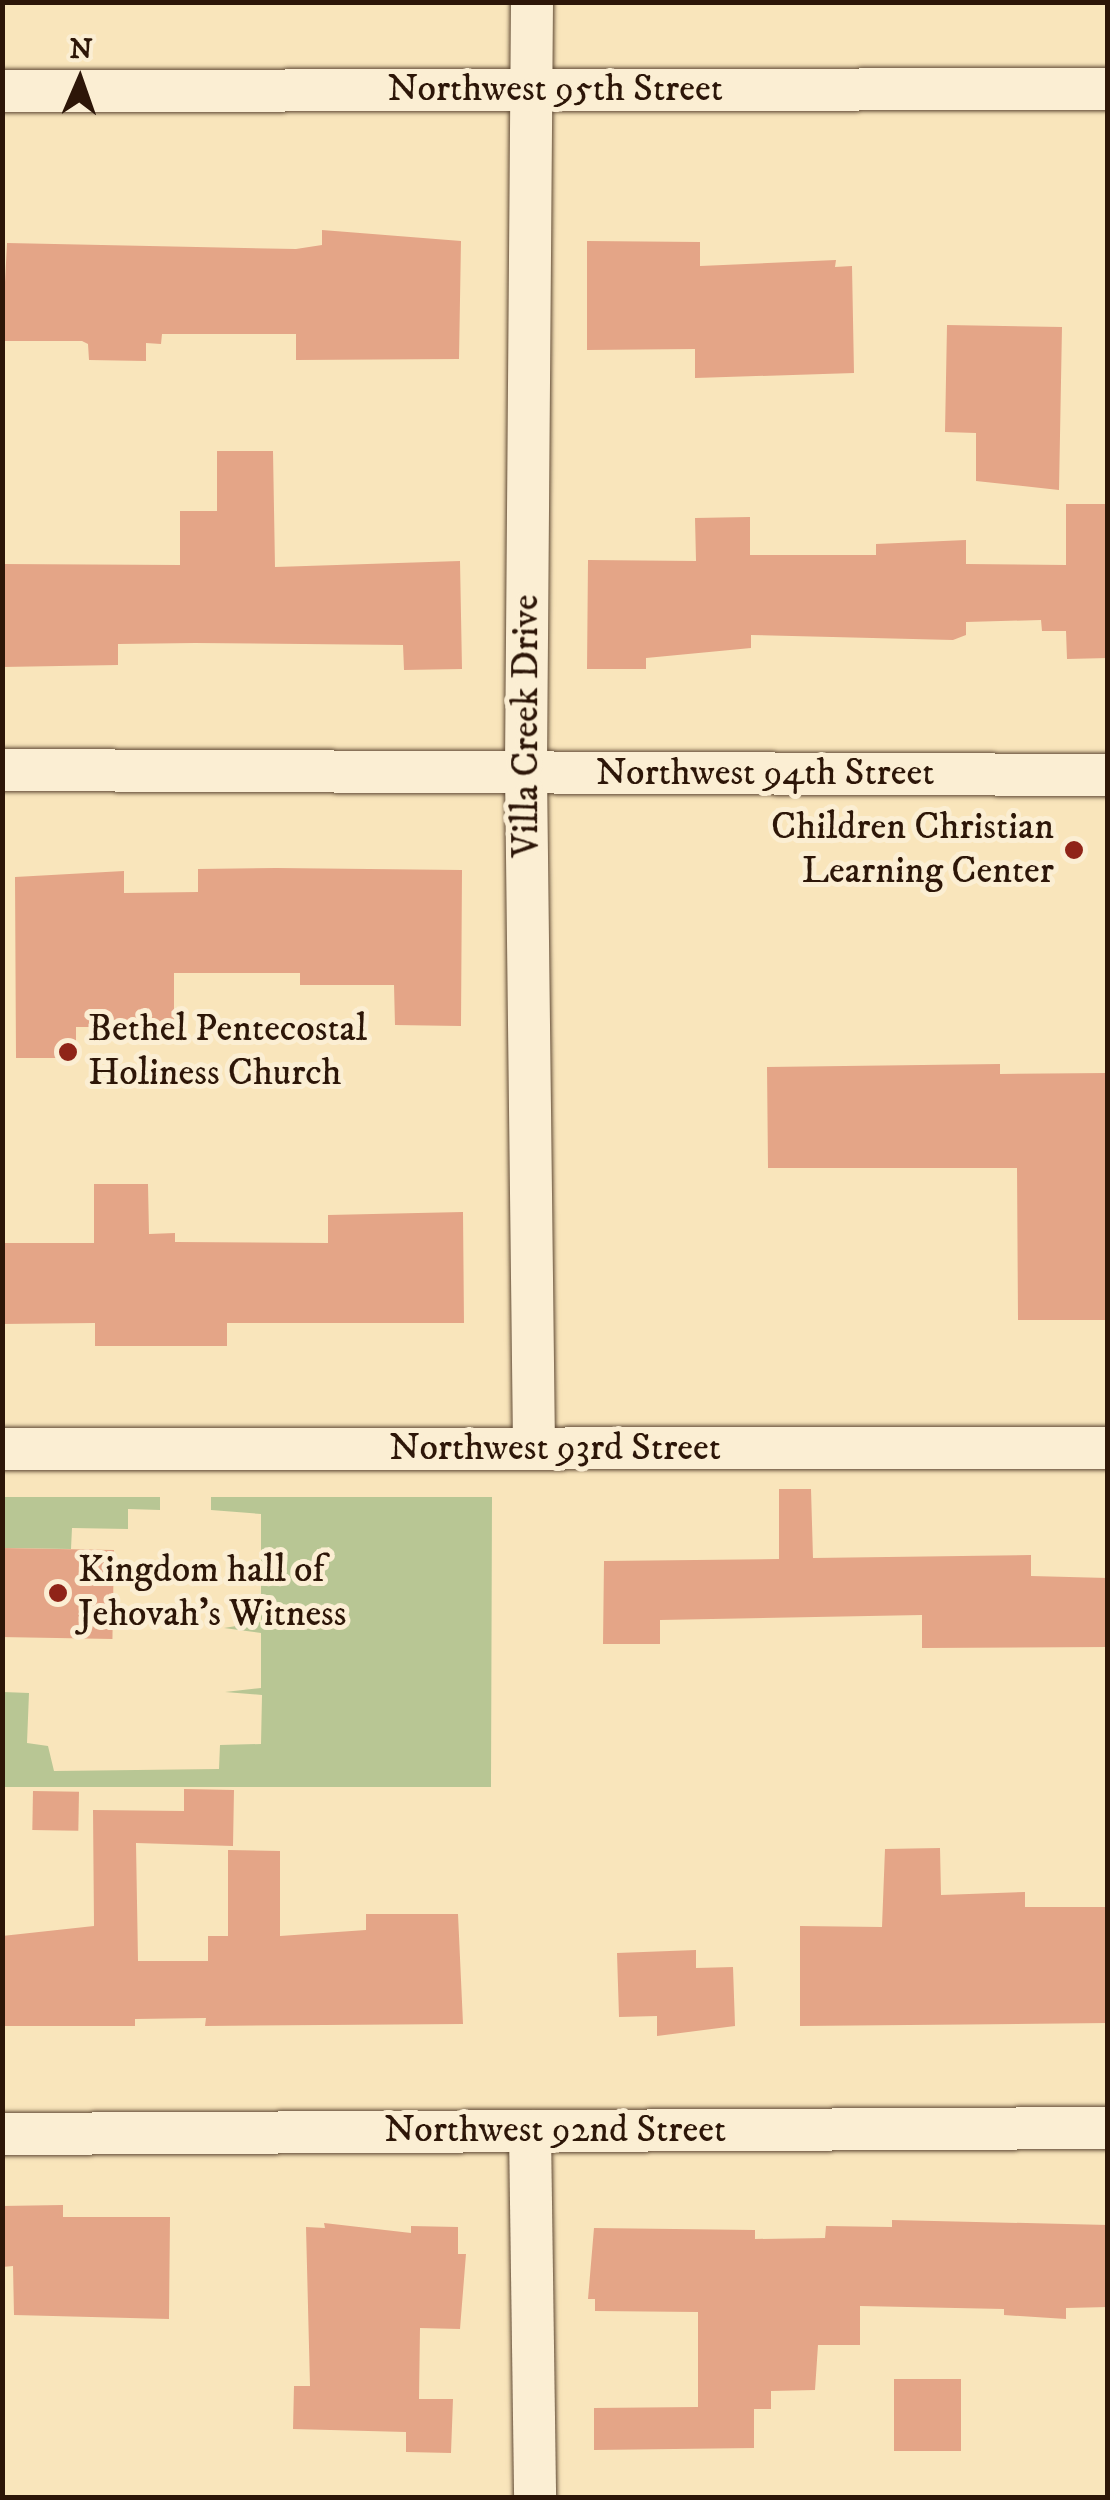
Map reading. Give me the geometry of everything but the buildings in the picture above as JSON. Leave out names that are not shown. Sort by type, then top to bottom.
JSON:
[{"type":"street","name":"Villa Creek Drive","points":[[532,2],[526,772],[534,1449]]},
{"type":"street","name":"Northwest 95th Street","points":[[2,91],[1108,89]]},
{"type":"street","name":"Northwest 94th Street","points":[[2,770],[1108,775]]},
{"type":"street","name":"Northwest 93rd Street","points":[[2,1449],[1108,1448]]},
{"type":"street","name":"Northwest 92nd Street","points":[[2,2134],[1108,2128]]},
{"type":"street","points":[[530,2132],[535,2498]]},
{"type":"green space","points":[[3,1497],[160,1497],[160,1510],[128,1509],[128,1529],[72,1528],[71,1549],[3,1548]]},
{"type":"green space","points":[[211,1497],[492,1497],[491,1787],[3,1787],[3,1692],[29,1693],[27,1743],[48,1746],[54,1771],[219,1769],[220,1745],[261,1744],[262,1695],[225,1692],[261,1688],[261,1633],[224,1628],[261,1622],[261,1514],[211,1510]]},
{"type":"place","name":"Children Christian Learning Center","points":[[1074,850]]},
{"type":"place","name":"Bethel Pentecostal Holiness Church","points":[[68,1052]]},
{"type":"place","name":"Kingdom hall of Jehovah's Witness","points":[[58,1593]]}]
